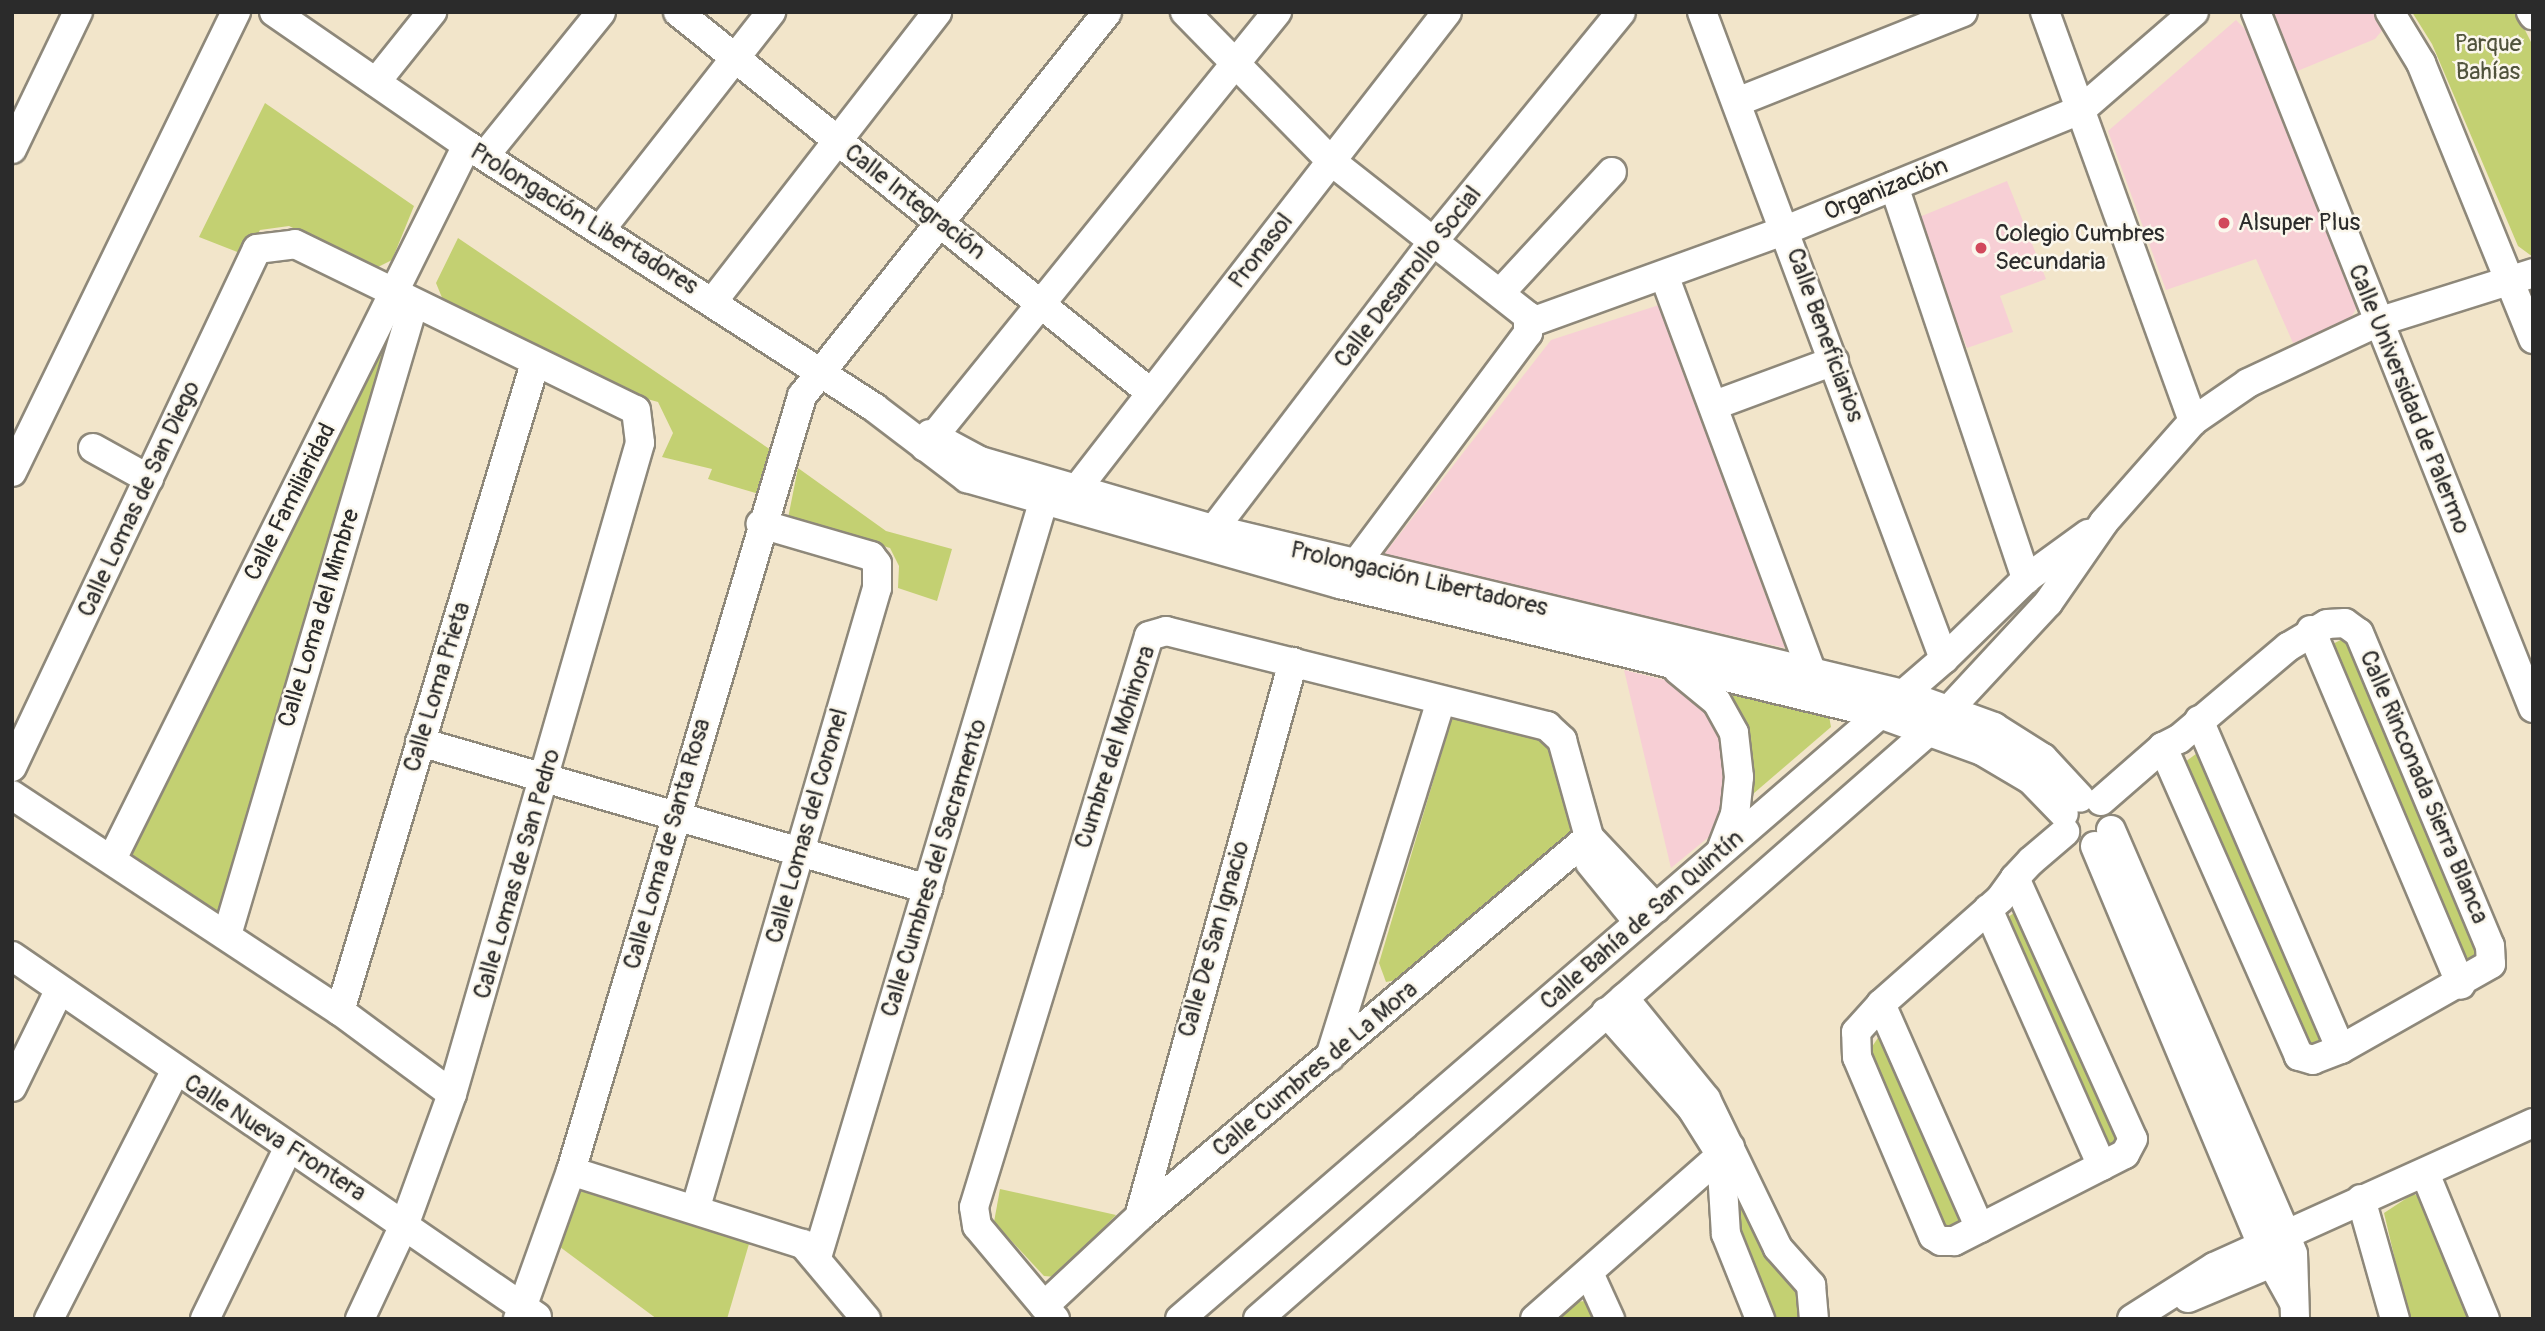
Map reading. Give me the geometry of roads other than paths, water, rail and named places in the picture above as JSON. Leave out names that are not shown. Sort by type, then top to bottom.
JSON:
[{"type":"street","points":[[12,149],[79,12]]},
{"type":"street","points":[[12,472],[236,12]]},
{"type":"street","name":"Prolongación Libertadores","points":[[274,12],[477,149],[930,442],[967,478],[1046,493],[1348,575],[1657,647],[1880,714],[1929,731],[2031,780],[2088,822]]},
{"type":"street","points":[[376,82],[432,12]]},
{"type":"street","name":"Calle Familiaridad","points":[[112,859],[405,297],[477,149],[601,12]]},
{"type":"street","name":"Calle Integración","points":[[678,12],[1151,393]]},
{"type":"street","points":[[601,229],[771,12]]},
{"type":"street","points":[[714,300],[937,12]]},
{"type":"street","name":"Calle Loma de Santa Rosa","points":[[527,1315],[794,414],[820,372],[943,223],[1107,12]]},
{"type":"street","points":[[1185,12],[1331,161],[1432,243],[1502,291],[1529,323],[1348,575]]},
{"type":"street","points":[[930,442],[1277,12]]},
{"type":"street","name":"Pronasol","points":[[1076,490],[1447,12]]},
{"type":"street","name":"Calle Desarrollo Social","points":[[1207,538],[1432,243],[1621,12]]},
{"type":"street","name":"Calle Beneficiarios","points":[[1702,12],[1786,230],[1944,659]]},
{"type":"street","points":[[1737,102],[1963,12]]},
{"type":"street","points":[[2045,12],[2193,421]]},
{"type":"street","name":"Organización","points":[[1529,323],[1786,230],[2082,109],[2194,12]]},
{"type":"street","name":"Calle Universidad de Palermo","points":[[2256,12],[2533,708]]},
{"type":"street","points":[[2390,12],[2421,62],[2521,274],[2533,339]]},
{"type":"street","points":[[1502,291],[1612,172]]},
{"type":"street","points":[[1894,186],[2026,579]]},
{"type":"street","name":"Calle Lomas de San Diego","points":[[12,767],[257,249],[277,242],[295,244],[405,297]]},
{"type":"street","name":"Calle Bahía de San Quintín","points":[[1258,1319],[1929,731],[2048,603],[2104,522],[2193,421],[2248,383],[2378,322],[2521,274]]},
{"type":"street","points":[[1664,275],[1715,405],[1811,670]]},
{"type":"street","points":[[405,297],[535,363]]},
{"type":"street","name":"Calle Loma del Mimbre","points":[[227,934],[405,297]]},
{"type":"street","points":[[1715,405],[1834,360]]},
{"type":"street","name":"Calle Lomas de San Pedro","points":[[360,1319],[405,1223],[452,1094],[546,778],[641,419],[626,404],[535,363]]},
{"type":"street","name":"Calle Loma Prieta","points":[[340,1011],[535,363]]},
{"type":"street","points":[[93,448],[149,479]]},
{"type":"street","name":"Prolongación Libertadores","points":[[1046,493],[1076,490],[1207,538]]},
{"type":"street","name":"Calle Cumbres del Sacramento","points":[[818,1254],[1046,493]]},
{"type":"street","name":"Calle Bahía de San Quintín","points":[[1180,1319],[1944,659],[2026,579],[2104,522]]},
{"type":"street","name":"Calle Lomas del Coronel","points":[[696,1207],[877,588],[877,564],[871,556],[761,524]]},
{"type":"street","name":"Calle Rinconada Sierra Blanca","points":[[2178,741],[2290,1045],[2306,1059],[2341,1049],[2486,970],[2493,953],[2359,632],[2334,622],[2311,630]]},
{"type":"street","points":[[2006,894],[2131,1125],[2129,1150],[1954,1241],[1933,1236],[1856,1050],[1856,1032],[1881,1004],[2178,741],[2311,630],[2461,985]]},
{"type":"street","name":"Cumbre del Mohinora","points":[[1049,1312],[977,1226],[974,1207],[1145,641],[1167,631],[1558,733],[1583,842],[1647,916]]},
{"type":"street","points":[[1657,647],[1717,702],[1734,733],[1735,814],[1721,851]]},
{"type":"street","name":"Prolongación Libertadores","points":[[1657,647],[1811,670],[1903,694],[1994,727],[2043,758],[2088,822]]},
{"type":"street","name":"Calle De San Ignacio","points":[[1139,1217],[1293,662]]},
{"type":"street","points":[[1330,1057],[1441,701]]},
{"type":"street","points":[[2178,741],[2341,1049]]},
{"type":"street","points":[[420,742],[928,889]]},
{"type":"street","points":[[12,795],[227,934],[340,1011],[452,1094]]},
{"type":"street","points":[[2088,822],[2235,1148],[2278,1250],[2294,1310]]},
{"type":"street","name":"Calle Cumbres de La Mora","points":[[1049,1312],[1139,1217],[1583,842]]},
{"type":"street","points":[[2006,894],[2102,1166]]},
{"type":"street","name":"Calle Nueva Frontera","points":[[12,956],[58,993],[288,1149],[405,1223],[527,1315]]},
{"type":"street","points":[[12,1087],[58,993]]},
{"type":"street","points":[[1881,1004],[1980,1228]]},
{"type":"street","points":[[1615,1005],[1726,1151],[1778,1248],[1811,1285],[1814,1319]]},
{"type":"street","points":[[49,1319],[175,1072]]},
{"type":"street","points":[[2132,1319],[2165,1302],[2196,1299],[2278,1250],[2370,1201],[2533,1123]]},
{"type":"street","points":[[205,1319],[288,1149]]},
{"type":"street","points":[[1535,1319],[1726,1151]]},
{"type":"street","points":[[1726,1151],[1726,1234],[1760,1319]]},
{"type":"street","points":[[570,1171],[787,1236],[818,1254],[866,1319]]},
{"type":"street","points":[[2425,1173],[2485,1319]]},
{"type":"street","points":[[2370,1201],[2395,1319]]},
{"type":"street","points":[[1590,1273],[1609,1319]]},
{"type":"place","name":"Alsuper Plus","points":[[2224,223]]},
{"type":"place","name":"Colegio Cumbres Secundaria","points":[[1981,248]]},
{"type":"park label","name":"Parque Bahías","points":[[2488,58]]}]
